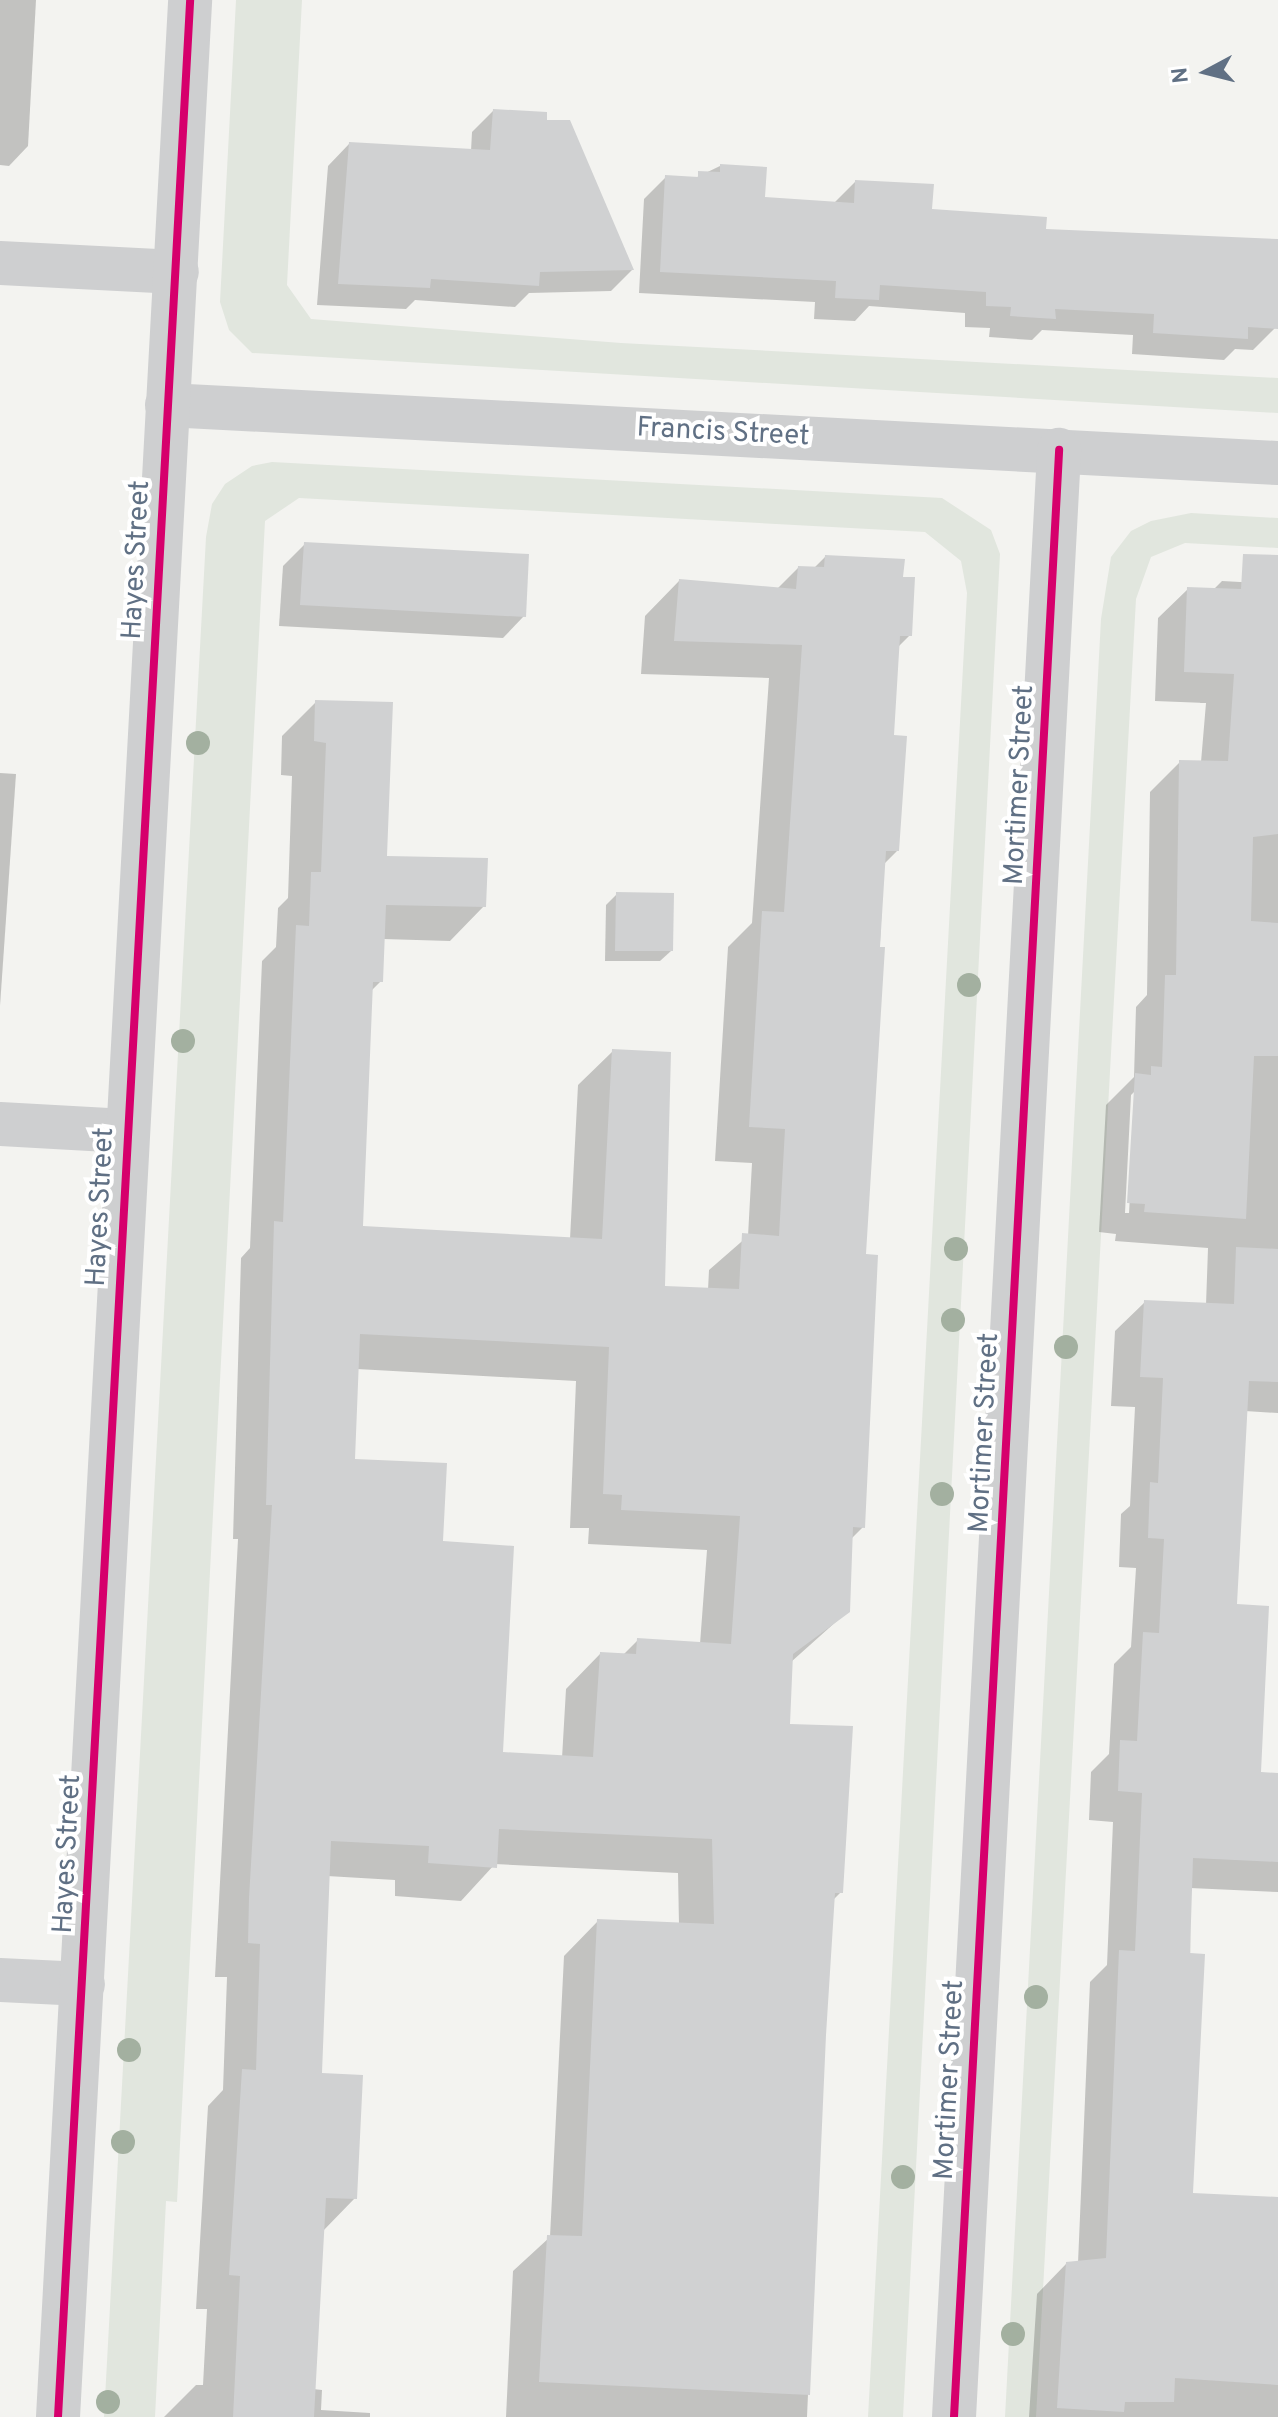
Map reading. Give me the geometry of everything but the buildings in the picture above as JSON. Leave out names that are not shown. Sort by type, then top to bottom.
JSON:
[{"type":"street","name":"Hayes Street","points":[[58,2417],[190,0]]},
{"type":"street","points":[[0,263],[177,272]]},
{"type":"street","name":"Francis Street","points":[[167,405],[1278,463]]},
{"type":"street","name":"Mortimer Street","points":[[954,2417],[1059,450]]},
{"type":"street","points":[[0,1124],[126,1131]]},
{"type":"street","points":[[0,1980],[83,1984]]},
{"type":"shaded area","points":[[236,0],[302,0],[287,285],[311,319],[621,343],[1278,378],[1278,413],[252,353],[229,330],[220,302]]},
{"type":"shaded area","points":[[272,462],[942,498],[991,530],[1000,554],[903,2417],[868,2417],[967,593],[961,561],[925,532],[299,498],[265,521],[177,2202],[166,2201],[155,2417],[104,2417],[206,537],[212,504],[225,484],[252,466]]},
{"type":"shaded area","points":[[1191,513],[1278,518],[1278,548],[1185,543],[1151,557],[1136,599],[1036,2417],[1005,2417],[1101,619],[1111,557],[1131,531],[1151,521]]},
{"type":"cycle path","points":[[58,2417],[190,0]]},
{"type":"cycle path","points":[[954,2417],[1059,450]]}]
